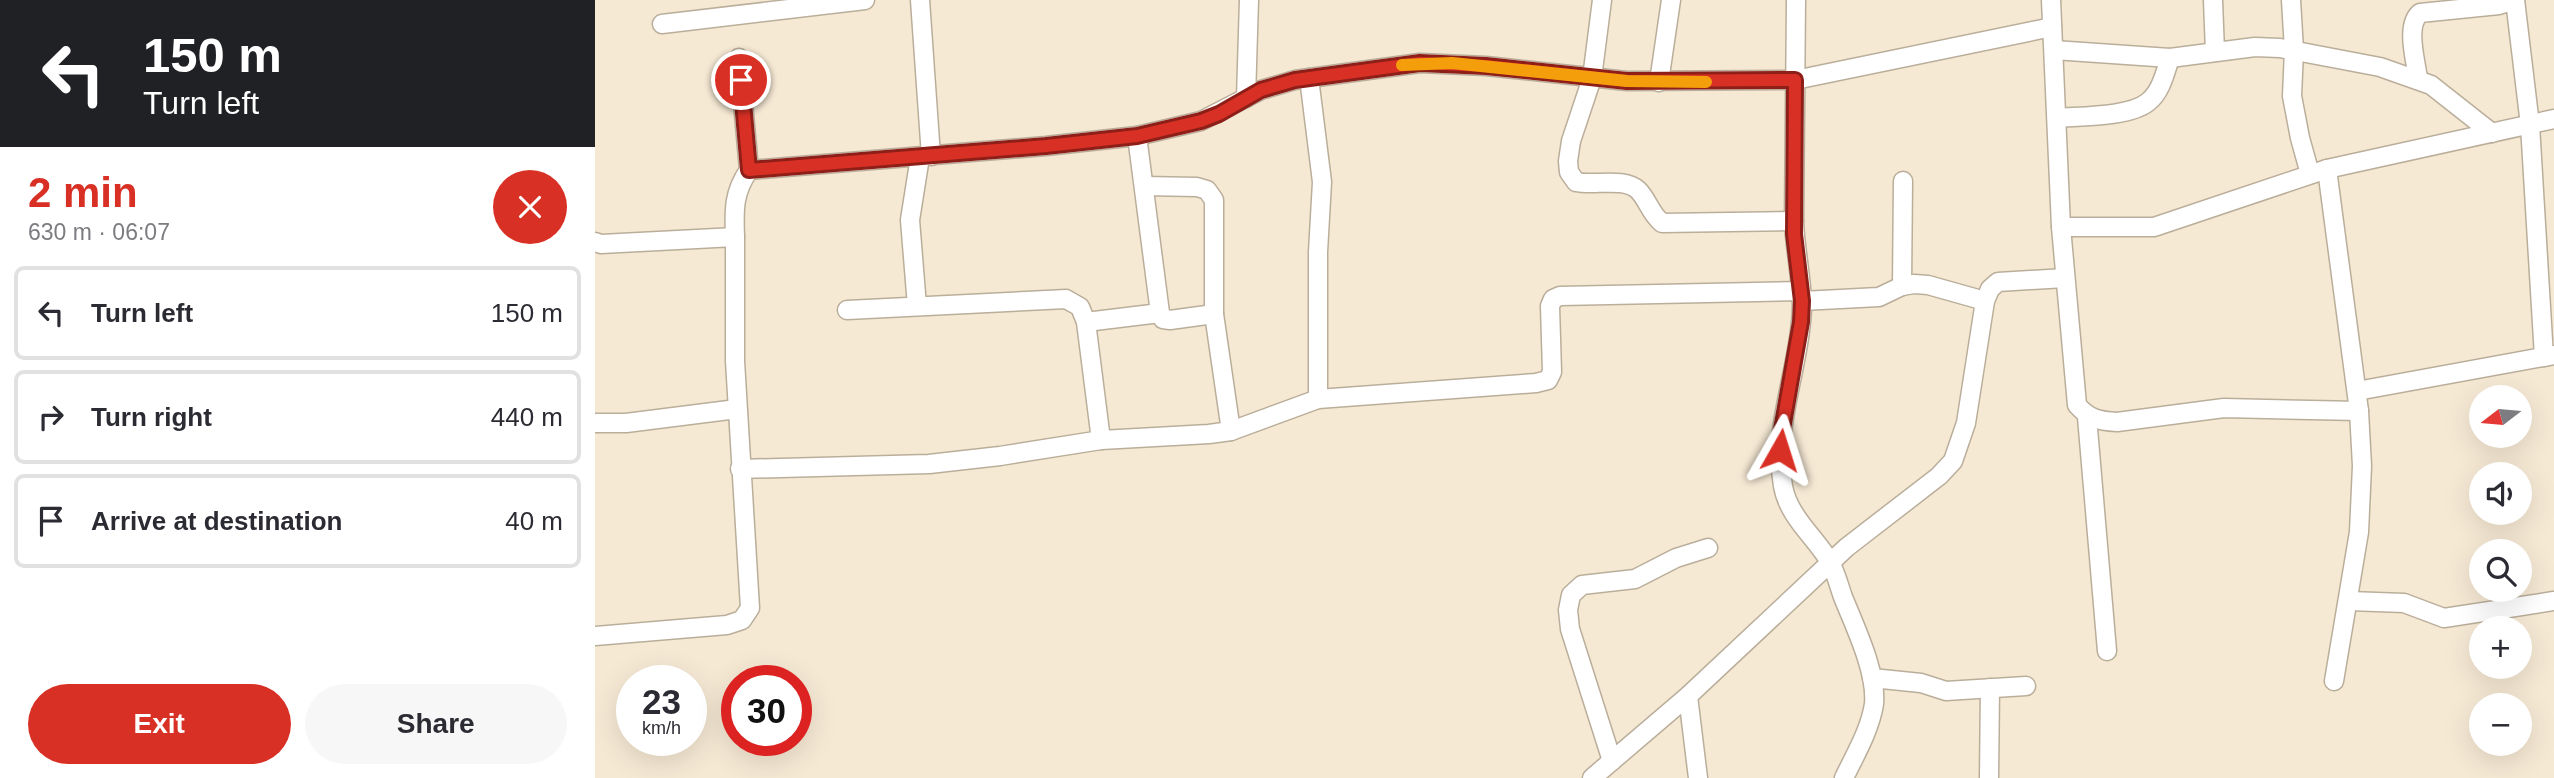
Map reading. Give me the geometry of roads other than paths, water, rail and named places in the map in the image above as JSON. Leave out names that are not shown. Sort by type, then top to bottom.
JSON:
[{"type":"street","points":[[663,24],[865,0]]},
{"type":"street","points":[[917,306],[910,220],[911,201],[925,156],[920,0]]},
{"type":"street","points":[[1246,98],[1249,0]]},
{"type":"street","points":[[1602,0],[1592,78],[1567,161],[1569,172],[1576,182],[1633,186],[1641,193],[1653,215],[1661,223],[1794,221]]},
{"type":"street","points":[[1659,82],[1671,0]]},
{"type":"street","points":[[1796,0],[1794,221],[1801,322],[1781,435],[1780,466],[1783,489],[1795,515],[1831,564],[1872,678],[1874,702],[1869,726],[1844,778]]},
{"type":"street","points":[[2050,0],[2061,227],[2077,405],[2087,417],[2117,422],[2224,408],[2359,411]]},
{"type":"street","points":[[2213,0],[2215,51]]},
{"type":"street","points":[[2291,0],[2293,106],[2319,172],[2359,411],[2362,466],[2359,532],[2334,681]]},
{"type":"street","points":[[2357,391],[2549,356],[2530,125],[2515,0],[2500,5],[2429,11],[2415,17],[2412,27],[2418,79]]},
{"type":"street","points":[[749,170],[1137,136],[1201,121],[1276,84],[1430,63],[1659,82],[1795,80],[2052,27]]},
{"type":"street","points":[[2054,50],[2170,58],[2255,47],[2294,50],[2381,67],[2418,79],[2431,85],[2491,133]]},
{"type":"street","points":[[595,636],[727,625],[742,620],[750,608],[737,409],[733,204],[749,170],[739,58]]},
{"type":"street","points":[[2057,118],[2127,111],[2148,102],[2162,82],[2170,58]]},
{"type":"street","points":[[1309,78],[1322,182],[1318,252],[1318,399]]},
{"type":"street","points":[[2061,227],[2154,227],[2319,172],[2554,118]]},
{"type":"street","points":[[1137,136],[1160,313],[1163,319],[1170,320],[1214,314]]},
{"type":"street","points":[[1902,286],[1903,181]]},
{"type":"street","points":[[1144,186],[1197,187],[1207,190],[1214,200],[1214,314],[1231,431]]},
{"type":"street","points":[[595,242],[601,244],[735,237]]},
{"type":"street","points":[[1592,778],[1688,696],[1847,547],[1939,476],[1953,461],[1966,423],[1985,301],[1990,289],[1999,282],[2065,278]]},
{"type":"street","points":[[740,469],[929,464],[1101,440],[1189,436],[1231,431],[1318,399],[1536,383],[1548,380],[1552,372],[1550,306],[1553,299],[1560,296],[1879,297],[1902,286],[1928,285],[1985,301]]},
{"type":"street","points":[[848,310],[1066,299],[1080,307],[1086,322],[1101,440]]},
{"type":"street","points":[[1086,322],[1160,313]]},
{"type":"street","points":[[595,423],[626,423],[737,409]]},
{"type":"street","points":[[2087,417],[2107,651]]},
{"type":"street","points":[[1612,761],[1570,629],[1570,595],[1582,585],[1635,579],[1676,558],[1709,548]]},
{"type":"street","points":[[2349,601],[2403,603],[2444,618],[2554,601]]},
{"type":"street","points":[[1872,678],[1921,683],[1945,691],[2026,686]]},
{"type":"street","points":[[1989,778],[1990,688]]},
{"type":"street","points":[[1688,696],[1697,778]]}]
